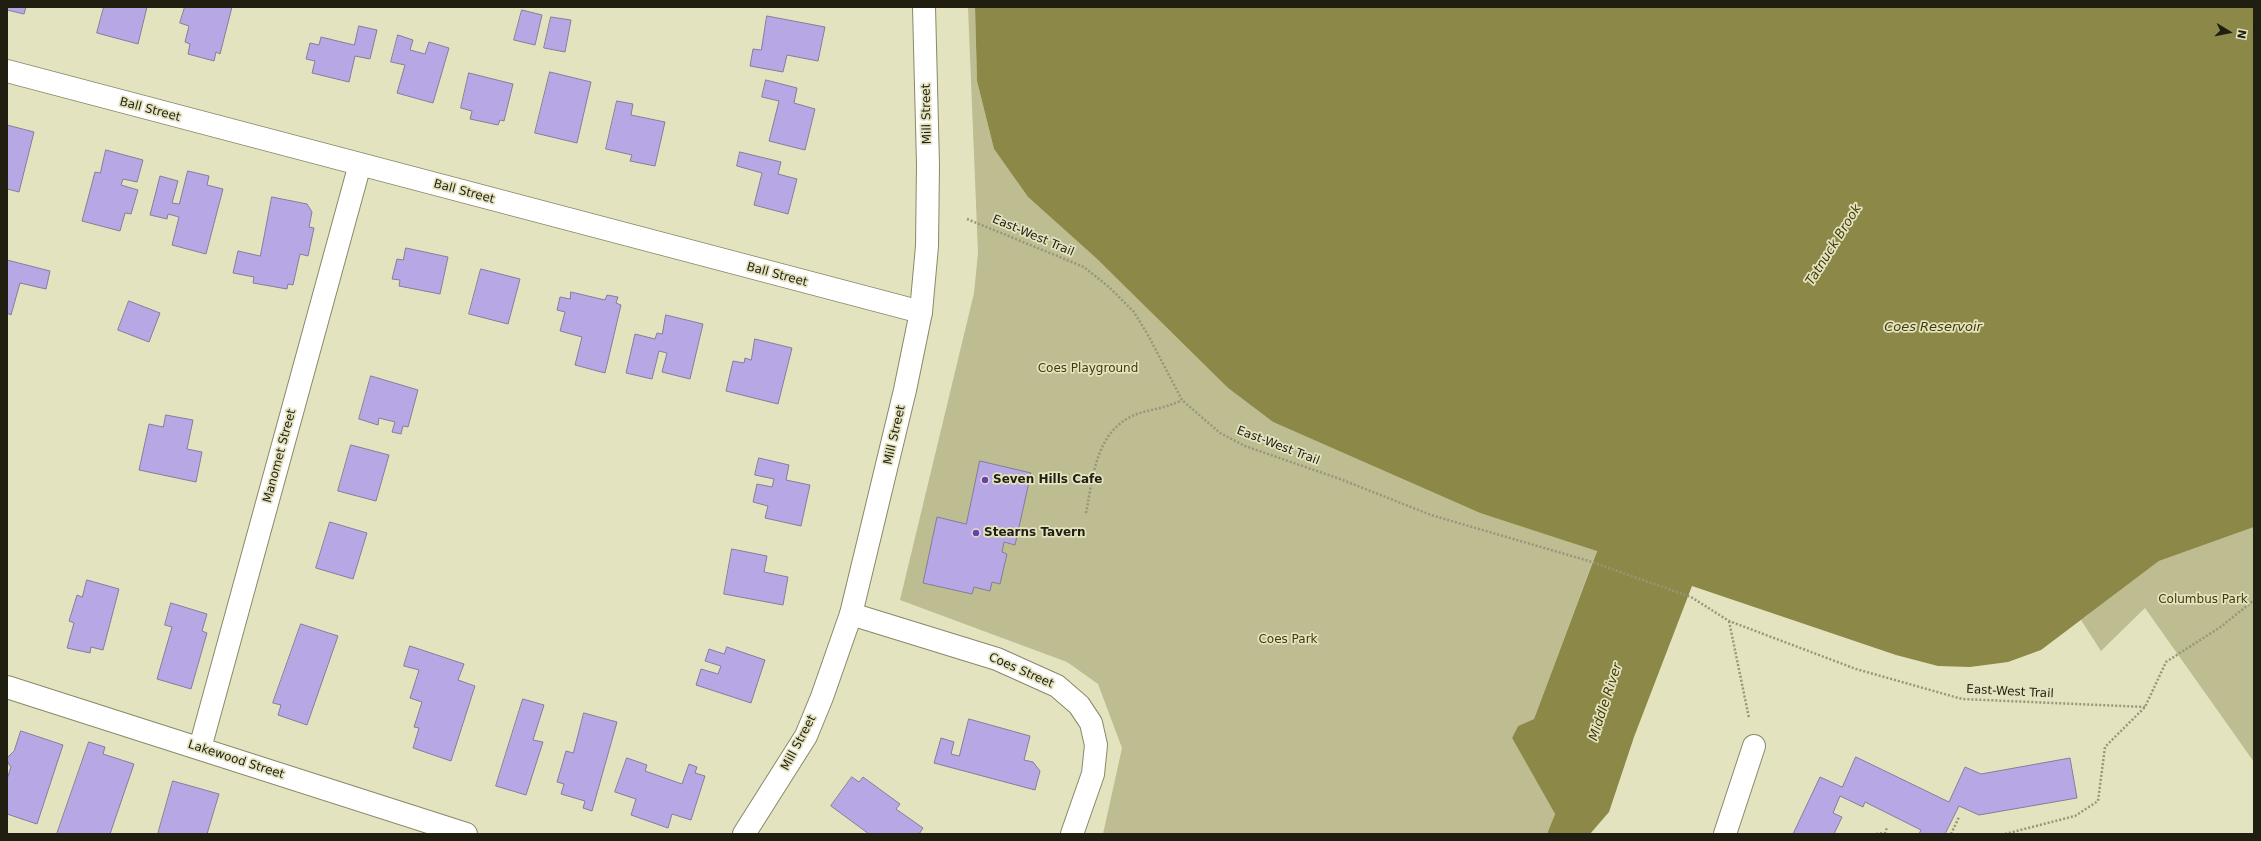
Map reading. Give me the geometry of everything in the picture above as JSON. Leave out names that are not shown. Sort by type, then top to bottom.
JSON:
[{"type":"street","name":"Mill Street","points":[[744,834],[806,736],[822,697],[851,614],[894,439],[921,312],[927,246],[924,7]]},
{"type":"street","name":"Ball Street","points":[[7,71],[921,312]]},
{"type":"street","name":"Manomet Street","points":[[200,748],[360,164]]},
{"type":"street","name":"Coes Street","points":[[851,614],[997,659],[1057,686],[1079,705],[1091,723],[1096,745],[1093,774],[1072,834]]},
{"type":"street","name":"Lakewood Street","points":[[7,686],[466,834]]},
{"type":"street","points":[[1725,834],[1754,746]]},
{"type":"path","name":"East-West Trail","points":[[967,219],[1084,267],[1109,287],[1134,312],[1149,336],[1182,400],[1220,433],[1245,446],[1340,479],[1431,515],[1589,561],[1691,597],[1729,621],[1856,669],[1962,699],[2145,707]]},
{"type":"path","points":[[1086,513],[1097,459],[1104,442],[1113,431],[1132,416],[1167,408],[1182,400]]},
{"type":"path","points":[[2005,834],[2075,816],[2098,801],[2105,747],[2145,707],[2166,662],[2222,626],[2254,600]]},
{"type":"path","points":[[1729,621],[1754,746]]},
{"type":"path","points":[[1951,834],[1959,817]]},
{"type":"path","points":[[1876,834],[1885,834],[1887,827]]},
{"type":"green space","name":"Coes Park","points":[[968,7],[975,7],[977,81],[994,149],[1028,197],[1096,258],[1228,388],[1273,422],[1480,513],[1597,550],[1534,719],[1518,726],[1512,738],[1555,814],[1547,834],[1103,834],[1122,748],[1098,684],[1067,662],[900,600],[974,293],[978,253]]},
{"type":"green space","name":"Columbus Park","points":[[2254,527],[2254,762],[2145,608],[2101,651],[2081,620],[2159,561]]},
{"type":"water","name":"Coes Reservoir","points":[[975,7],[2254,7],[2254,527],[2159,561],[2041,650],[2008,662],[1970,667],[1938,666],[1896,655],[1692,586],[1634,737],[1609,812],[1590,834],[1547,834],[1555,814],[1512,738],[1518,726],[1534,719],[1597,551],[1480,513],[1273,422],[1228,388],[1096,258],[1028,197],[994,149],[977,81]]},
{"type":"building","points":[[7,7],[26,7],[24,14],[7,10]]},
{"type":"building","points":[[104,7],[147,7],[138,44],[97,33]]},
{"type":"building","points":[[185,7],[232,7],[220,54],[216,52],[214,61],[188,54],[190,44],[185,42],[189,26],[180,23]]},
{"type":"building","points":[[522,10],[542,15],[535,45],[514,40]]},
{"type":"building","points":[[767,16],[825,27],[818,61],[787,55],[783,72],[750,66],[753,49],[761,50]]},
{"type":"building","points":[[551,17],[571,20],[565,52],[544,48]]},
{"type":"building","points":[[359,26],[377,30],[370,59],[355,56],[349,82],[312,73],[315,61],[306,59],[310,43],[319,45],[321,37],[354,45]]},
{"type":"building","points":[[398,35],[413,40],[410,50],[425,54],[429,42],[449,48],[433,103],[397,93],[405,65],[391,62]]},
{"type":"building","points":[[550,72],[591,82],[577,143],[535,133]]},
{"type":"building","points":[[469,73],[513,84],[504,121],[500,120],[498,125],[470,119],[472,111],[461,108]]},
{"type":"building","points":[[766,80],[797,88],[794,103],[815,109],[805,150],[769,141],[779,101],[762,97]]},
{"type":"building","points":[[617,101],[633,104],[631,115],[665,122],[655,166],[630,161],[632,155],[606,149]]},
{"type":"building","points":[[7,125],[34,132],[19,192],[7,189]]},
{"type":"building","points":[[106,150],[143,160],[137,182],[123,179],[121,185],[138,190],[131,214],[125,213],[120,231],[82,221],[95,172],[100,173]]},
{"type":"building","points":[[740,152],[781,162],[778,174],[797,179],[788,214],[754,205],[762,173],[737,166]]},
{"type":"building","points":[[188,171],[209,176],[207,185],[223,189],[206,254],[172,245],[179,217],[168,214],[167,219],[150,215],[160,176],[178,181],[172,203],[179,204]]},
{"type":"building","points":[[272,197],[307,204],[312,212],[309,227],[314,228],[308,256],[300,254],[293,285],[288,284],[287,289],[253,283],[254,277],[233,273],[238,251],[260,256]]},
{"type":"building","points":[[406,248],[448,257],[440,294],[399,286],[400,280],[392,279],[397,259],[403,260]]},
{"type":"building","points":[[7,260],[50,271],[46,289],[20,283],[11,315],[7,313]]},
{"type":"building","points":[[481,269],[520,279],[508,324],[469,314]]},
{"type":"building","points":[[571,292],[605,300],[607,295],[618,297],[616,303],[621,305],[605,373],[575,365],[582,337],[560,331],[565,312],[557,310],[560,297],[570,299]]},
{"type":"building","points":[[129,301],[160,313],[149,342],[118,330]]},
{"type":"building","points":[[666,315],[703,324],[690,379],[662,372],[667,353],[659,351],[652,379],[626,373],[635,334],[655,339],[657,333],[662,334]]},
{"type":"building","points":[[755,339],[792,348],[778,404],[726,391],[733,361],[744,363],[745,358],[751,360]]},
{"type":"building","points":[[371,376],[418,390],[408,427],[403,426],[401,434],[392,432],[395,422],[379,418],[378,425],[359,419]]},
{"type":"building","points":[[166,415],[193,420],[187,449],[202,452],[196,482],[139,470],[149,424],[163,427]]},
{"type":"building","points":[[351,445],[389,455],[376,501],[338,491]]},
{"type":"building","points":[[759,458],[789,465],[786,480],[810,485],[801,526],[765,518],[768,506],[753,502],[757,484],[772,487],[774,479],[755,475]]},
{"type":"building","name":"Stearns Tavern","points":[[980,461],[1031,473],[1015,545],[1004,542],[1002,552],[1007,554],[1000,584],[992,582],[990,591],[974,587],[972,594],[923,583],[937,517],[966,524]]},
{"type":"building","points":[[330,522],[367,533],[353,579],[316,568]]},
{"type":"building","points":[[732,549],[767,556],[764,572],[788,577],[783,605],[724,594]]},
{"type":"building","points":[[87,580],[119,589],[103,650],[91,647],[90,653],[67,648],[74,623],[69,621],[77,595],[82,597]]},
{"type":"building","points":[[171,603],[207,614],[202,631],[207,633],[191,689],[157,679],[172,627],[165,625]]},
{"type":"building","points":[[301,624],[338,636],[307,725],[278,715],[281,705],[273,703]]},
{"type":"building","points":[[410,646],[464,664],[458,680],[475,686],[451,761],[413,748],[419,728],[414,727],[422,702],[410,698],[419,670],[404,666]]},
{"type":"building","points":[[727,647],[765,660],[751,703],[696,685],[701,669],[718,674],[721,666],[705,661],[709,649],[724,654]]},
{"type":"building","points":[[523,699],[544,705],[533,740],[543,742],[526,795],[496,786]]},
{"type":"building","points":[[584,713],[617,722],[592,811],[583,808],[585,801],[561,794],[564,784],[557,782],[566,751],[573,753]]},
{"type":"building","points":[[969,719],[1030,736],[1024,760],[1033,762],[1040,771],[1035,790],[934,763],[941,738],[954,742],[951,754],[959,756]]},
{"type":"building","points":[[21,731],[63,745],[37,824],[7,814],[7,779],[11,767],[7,758],[14,751]]},
{"type":"building","points":[[89,742],[105,747],[103,754],[134,764],[110,834],[57,834]]},
{"type":"building","points":[[1856,757],[1949,802],[1965,767],[1981,774],[2070,758],[2077,798],[1979,815],[1959,806],[1945,834],[1919,834],[1921,830],[1865,802],[1863,807],[1840,796],[1833,813],[1842,817],[1834,834],[1793,834],[1820,777],[1842,787]]},
{"type":"building","points":[[627,758],[647,765],[645,771],[682,784],[689,764],[697,767],[695,773],[705,776],[691,820],[672,814],[668,828],[631,815],[636,799],[615,792]]},
{"type":"building","points":[[852,777],[859,782],[863,777],[900,804],[896,809],[923,828],[919,834],[869,834],[831,806]]},
{"type":"building","points":[[173,781],[219,794],[207,834],[158,834]]},
{"type":"place","name":"Seven Hills Cafe","points":[[985,480]]},
{"type":"place","name":"Stearns Tavern","points":[[976,533]]},
{"type":"water label","name":"Tatnuck Brook","points":[[1834,245]]},
{"type":"water label","name":"Middle River","points":[[1606,702]]},
{"type":"park label","name":"Coes Playground","points":[[1088,369]]}]
